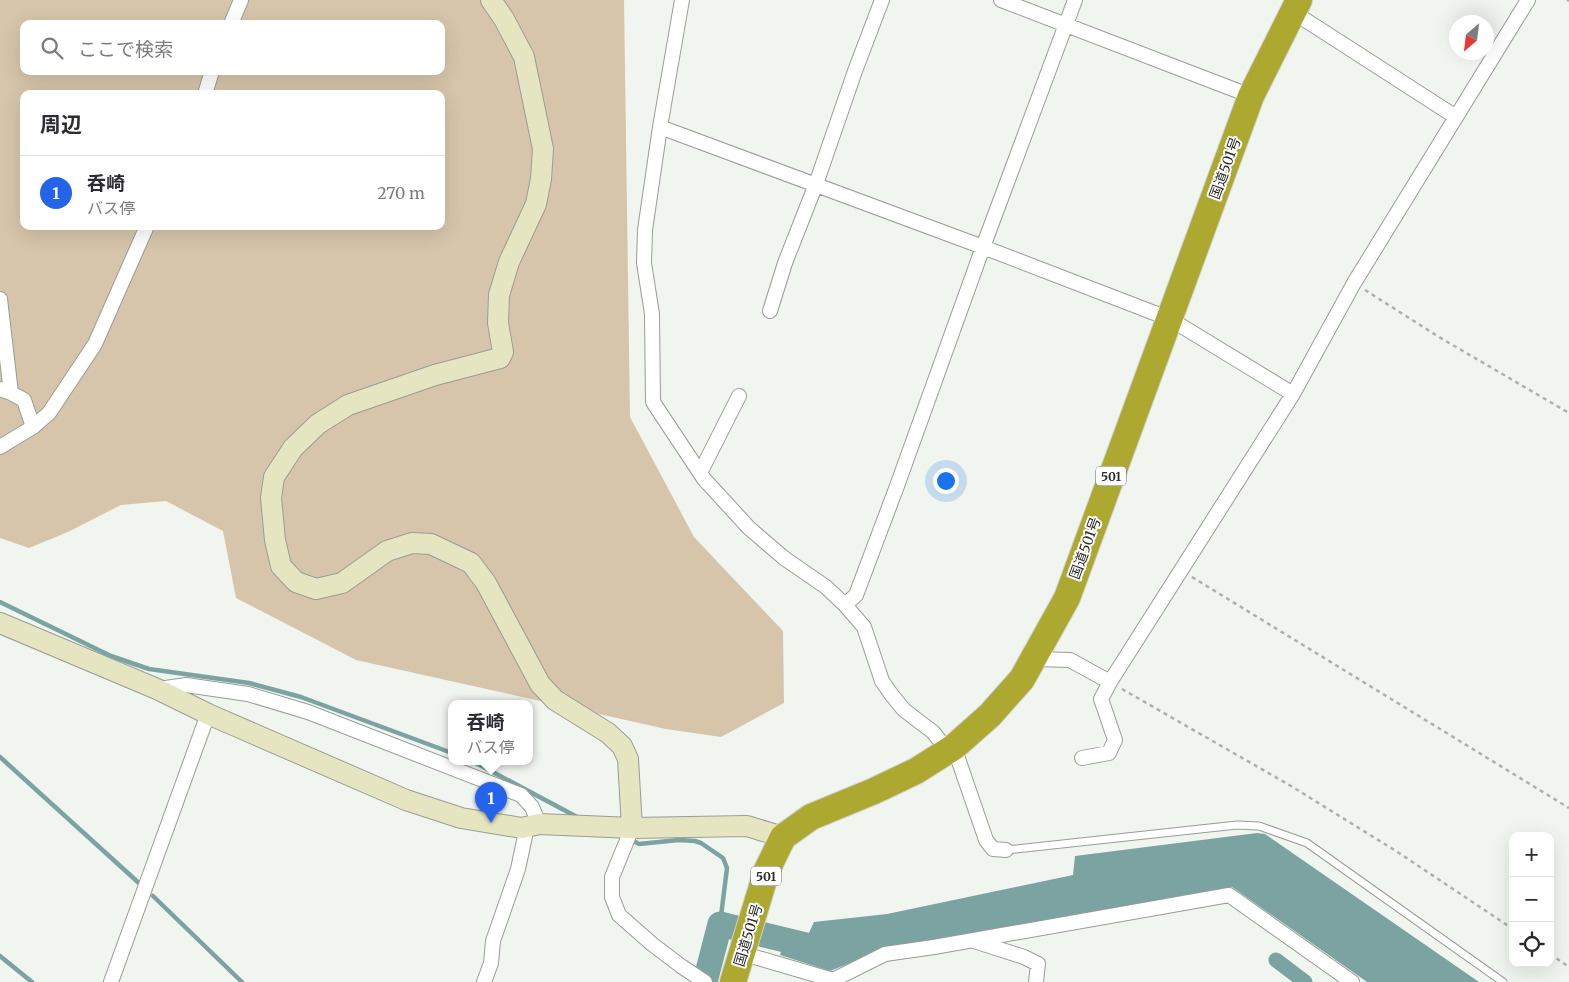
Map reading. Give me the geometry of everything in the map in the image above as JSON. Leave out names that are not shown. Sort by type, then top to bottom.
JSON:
[{"type":"highway","name":"国道501号","points":[[733,982],[767,870],[783,837],[811,817],[916,771],[951,749],[990,715],[1022,679],[1035,658],[1067,598],[1251,96],[1296,6]]},
{"type":"street","points":[[233,20],[241,0]]},
{"type":"street","points":[[492,0],[504,18],[524,57],[543,149],[541,179],[536,204],[510,262],[499,295],[498,323],[503,352],[500,358],[435,375],[348,405],[318,424],[293,448],[274,477],[271,498],[275,540],[281,566],[284,570],[296,582],[316,589],[342,583],[387,552],[412,543],[431,544],[471,563],[486,583],[540,684],[556,700],[608,733],[622,746],[628,759],[627,828],[624,848],[612,877],[612,897],[619,914],[652,944],[701,979]]},
{"type":"street","points":[[682,0],[660,127],[645,230],[644,263],[652,314],[654,402],[700,473],[749,528],[784,558],[826,586],[864,627],[882,681],[904,710],[933,732],[951,749],[986,840],[993,849],[1006,850]]},
{"type":"street","points":[[770,311],[785,263],[816,184],[882,0]]},
{"type":"street","points":[[1001,0],[1251,96]]},
{"type":"street","points":[[845,605],[856,595],[898,486],[983,246],[1075,0]]},
{"type":"street","points":[[1082,758],[1110,753],[1115,740],[1101,699],[1110,682],[1293,394],[1354,283],[1528,0]]},
{"type":"street","points":[[1296,6],[1456,116]]},
{"type":"street","points":[[206,90],[211,75]]},
{"type":"street","points":[[660,127],[983,246],[1170,319],[1293,394]]},
{"type":"street","points":[[0,446],[33,427],[48,413],[95,344],[145,230]]},
{"type":"street","points":[[0,299],[4,392],[24,400],[33,427]]},
{"type":"street","points":[[700,473],[740,396]]},
{"type":"street","points":[[0,623],[157,689],[208,714],[406,800],[461,818],[522,828],[533,826],[627,828],[747,826],[783,837]]},
{"type":"street","points":[[1035,658],[1070,660],[1110,682]]},
{"type":"street","points":[[157,689],[186,685],[248,694],[308,712],[521,795],[532,807],[533,826],[493,941],[491,963],[484,982]]},
{"type":"street","points":[[111,982],[208,714]]},
{"type":"street","points":[[833,980],[886,954],[1229,895],[1352,982]]},
{"type":"street","points":[[971,940],[1024,957],[1038,964],[1036,982]]},
{"type":"street","points":[[742,953],[833,980],[850,982]]},
{"type":"lane","points":[[1006,850],[1237,825],[1259,826],[1307,842],[1503,982]]},
{"type":"path","points":[[1354,283],[1416,323],[1569,413]]},
{"type":"path","points":[[1180,570],[1569,808]]},
{"type":"path","points":[[1110,682],[1291,786],[1396,851],[1509,926]]},
{"type":"path","points":[[1554,957],[1569,967]]},
{"type":"shaded area","points":[[0,0],[624,0],[630,417],[694,537],[783,631],[784,703],[721,737],[666,729],[356,660],[236,598],[223,531],[166,501],[121,505],[68,532],[29,548],[0,538]]},
{"type":"water","points":[[1257,833],[1265,834],[1479,982],[1367,982],[1232,887],[1015,931],[890,947],[830,971],[780,955],[787,932],[807,937],[814,922],[887,914],[1073,875],[1075,856]]},
{"type":"waterway","points":[[0,602],[111,656],[149,669],[249,683],[301,697],[448,752]]},
{"type":"waterway","points":[[0,757],[140,884]]},
{"type":"waterway","points":[[480,765],[579,818]]},
{"type":"waterway","points":[[630,839],[639,844],[679,840],[695,841],[723,858],[727,868],[720,924]]},
{"type":"waterway","points":[[153,896],[242,982]]},
{"type":"waterway","points":[[705,982],[720,924],[818,948]]},
{"type":"waterway","points":[[0,956],[32,982]]},
{"type":"waterway","points":[[1276,960],[1305,982]]},
{"type":"place","name":"呑崎","points":[[491,823]]}]
